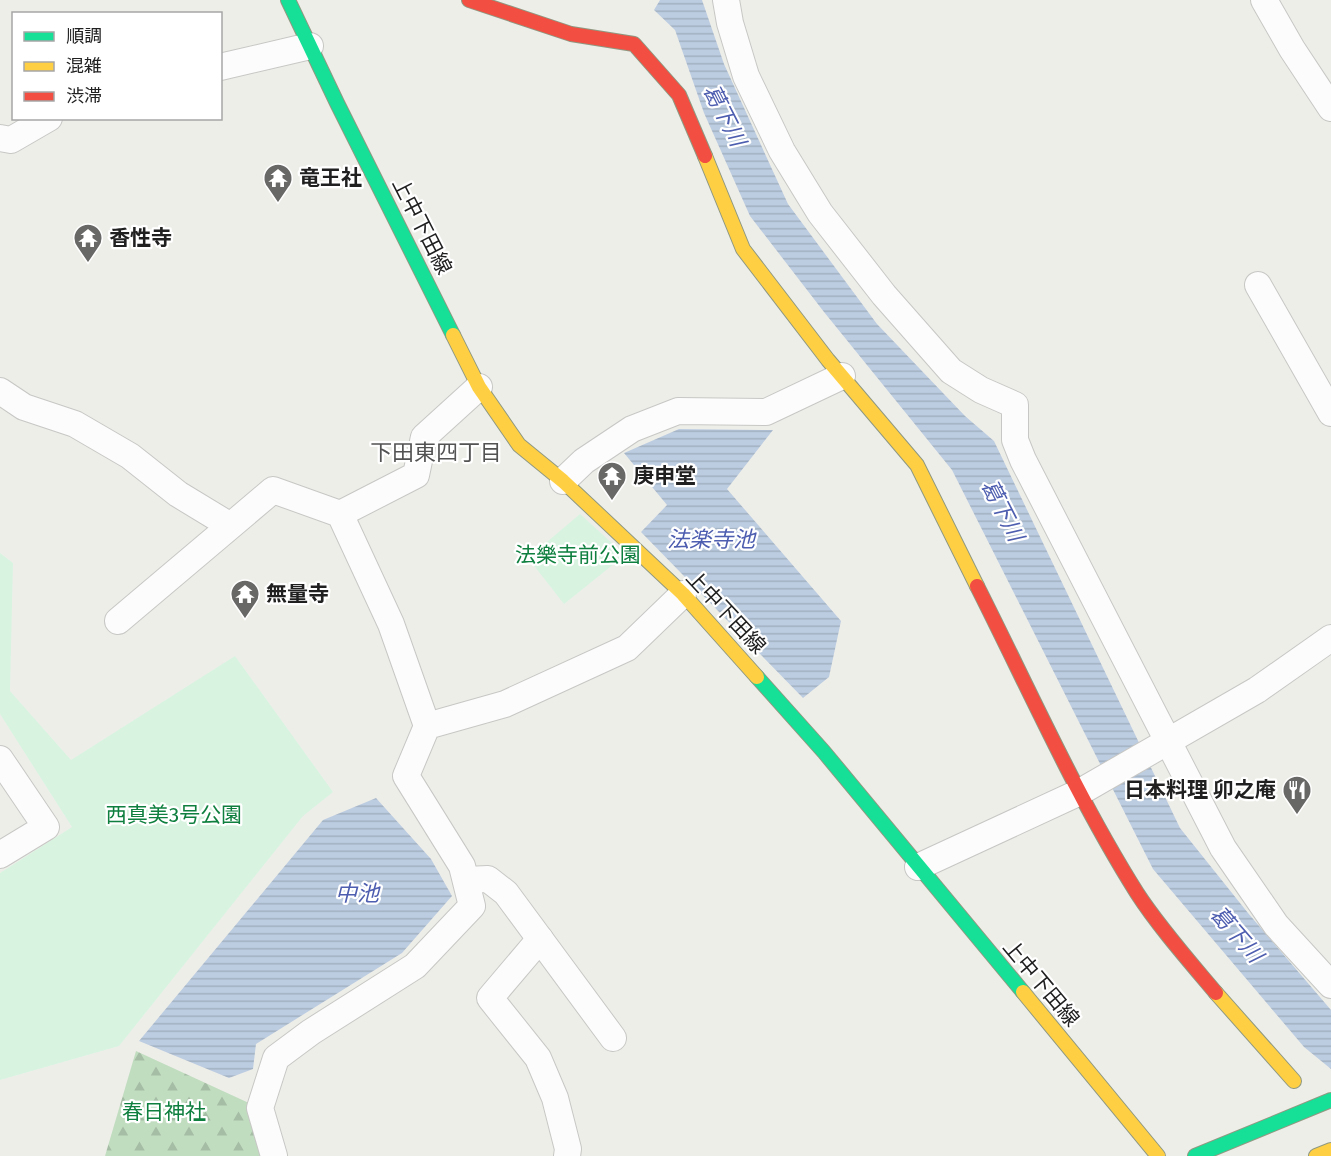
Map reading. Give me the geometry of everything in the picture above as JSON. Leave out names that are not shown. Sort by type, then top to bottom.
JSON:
[{"type":"main road","name":"上中下田線","points":[[288,0],[479,387],[519,445],[563,481],[683,594],[824,752],[1158,1156]]},
{"type":"main road","points":[[470,0],[571,34],[634,44],[679,95],[743,249],[842,376],[917,465],[1080,792],[1138,894],[1194,967],[1294,1081]]},
{"type":"main road","points":[[1195,1156],[1331,1100]]},
{"type":"main road","points":[[1316,1156],[1331,1150]]},
{"type":"street","points":[[726,0],[730,23],[746,76],[782,151],[820,213],[884,295],[951,371],[981,390],[1015,405],[1016,440],[1023,460],[1223,848],[1276,925],[1331,984]]},
{"type":"street","points":[[1264,0],[1292,49],[1331,108]]},
{"type":"street","points":[[222,67],[310,46]]},
{"type":"street","points":[[0,138],[10,140],[45,120]]},
{"type":"street","points":[[1258,285],[1331,413]]},
{"type":"street","points":[[563,481],[584,461],[632,429],[678,411],[766,412],[842,376]]},
{"type":"street","points":[[340,514],[416,475],[424,437],[479,387]]},
{"type":"street","points":[[0,392],[24,407],[75,424],[130,456],[178,494],[229,525]]},
{"type":"street","points":[[118,621],[273,490],[340,514],[391,624],[427,726],[406,776],[462,866],[471,906],[415,966],[310,1032],[276,1058],[260,1108],[274,1156]]},
{"type":"street","points":[[427,726],[505,704],[627,648],[683,594]]},
{"type":"street","points":[[918,867],[1080,792],[1257,690],[1331,638]]},
{"type":"street","points":[[0,759],[46,827],[0,855]]},
{"type":"street","points":[[466,880],[488,879],[506,893],[613,1038]]},
{"type":"street","points":[[540,939],[490,998],[538,1058],[555,1098],[568,1149],[567,1156]]},
{"type":"green space","name":"法樂寺前公園","points":[[580,514],[625,555],[564,604],[528,558]]},
{"type":"green space","name":"西真美3号公園","points":[[0,553],[13,563],[10,691],[71,760],[235,656],[333,792],[303,816],[119,1046],[0,1080],[0,873],[72,827],[0,714]]},
{"type":"green space","name":"春日神社","points":[[136,1051],[260,1108],[269,1156],[105,1156]]},
{"type":"water","name":"葛下川","points":[[660,0],[702,0],[724,64],[788,204],[877,324],[965,416],[994,441],[1180,828],[1248,913],[1331,1010],[1331,1069],[1304,1047],[1153,869],[952,470],[824,312],[750,216],[704,113],[675,30],[654,10]]},
{"type":"water","name":"法楽寺池","points":[[679,429],[773,430],[727,489],[841,621],[829,677],[803,698],[641,532],[667,505],[624,453]]},
{"type":"water","name":"中池","points":[[376,798],[431,859],[452,896],[402,953],[256,1044],[253,1069],[229,1078],[139,1041],[323,820]]},
{"type":"traffic: fast","points":[[288,0],[453,335]]},
{"type":"traffic: fast","points":[[757,677],[824,752],[1023,992]]},
{"type":"traffic: fast","points":[[1195,1156],[1331,1100]]},
{"type":"traffic: slow","points":[[705,156],[743,249],[828,360],[917,465],[977,586]]},
{"type":"traffic: slow","points":[[453,335],[479,387],[519,445],[563,481],[683,594],[757,677]]},
{"type":"traffic: slow","points":[[1023,992],[1158,1156]]},
{"type":"traffic: slow","points":[[1216,993],[1294,1081]]},
{"type":"traffic: slow","points":[[1316,1156],[1331,1150]]},
{"type":"traffic: jam","points":[[469,0],[571,34],[634,44],[679,95],[705,156]]},
{"type":"traffic: jam","points":[[977,586],[1073,780],[1115,856],[1155,919],[1216,993]]},
{"type":"place","name":"竜王社","points":[[278,204]]},
{"type":"place","name":"香性寺","points":[[88,264]]},
{"type":"place","name":"庚申堂","points":[[612,502]]},
{"type":"place","name":"無量寺","points":[[245,620]]},
{"type":"place","name":"日本料理 卯之庵","points":[[1297,816]]},
{"type":"district","name":"下田東四丁目","points":[[436,452]]}]
